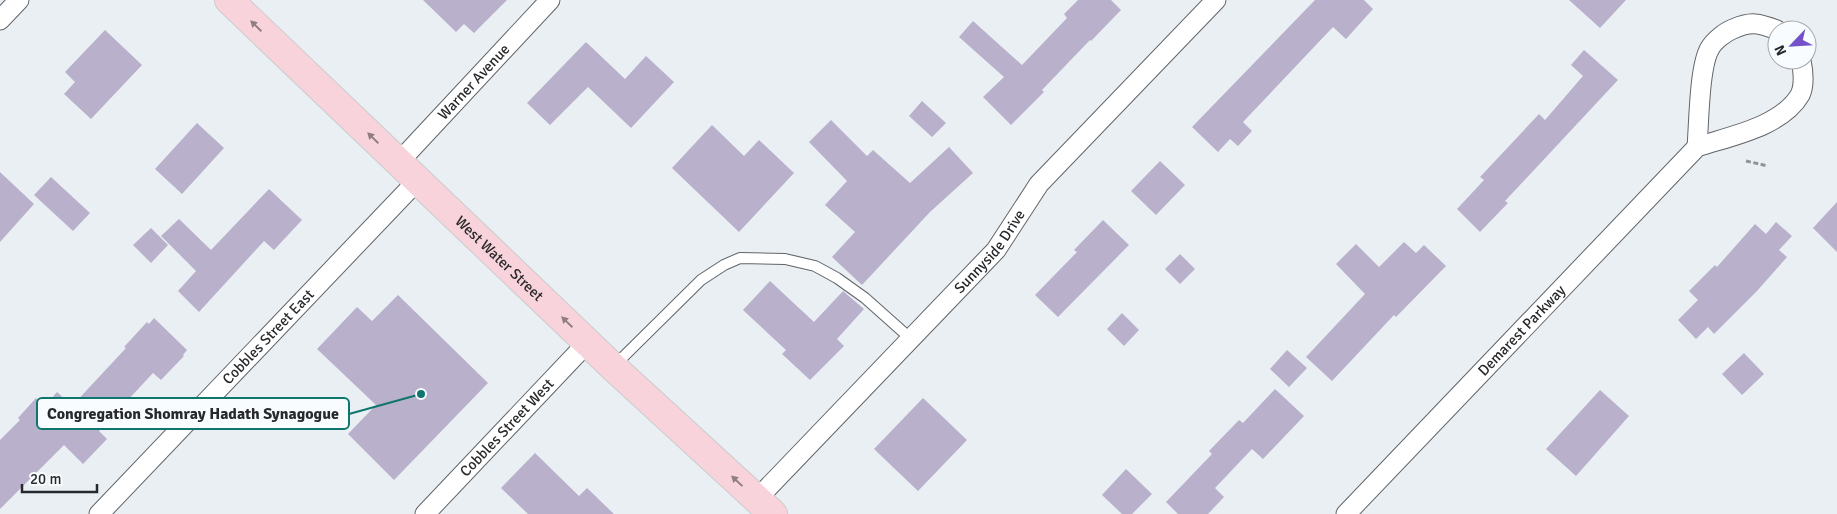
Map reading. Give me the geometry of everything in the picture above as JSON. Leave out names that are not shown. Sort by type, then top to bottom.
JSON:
[{"type":"main road","name":"West Water Street","points":[[229,0],[613,367],[765,506]]},
{"type":"street","points":[[0,20],[19,0]]},
{"type":"street","name":"Warner Avenue","points":[[408,172],[550,0]]},
{"type":"street","name":"Sunnyside Drive","points":[[765,506],[911,339],[996,250],[1039,184],[1216,0]]},
{"type":"street","points":[[1697,147],[1704,65],[1710,47],[1728,31],[1746,23],[1767,26]]},
{"type":"street","name":"Demarest Parkway","points":[[1346,514],[1697,147],[1762,126],[1786,111],[1801,94],[1803,70]]},
{"type":"street","name":"Cobbles Street East","points":[[99,514],[408,172]]},
{"type":"street","name":"Cobbles Street West","points":[[425,514],[588,342]]},
{"type":"lane","points":[[613,367],[701,280],[724,265],[740,258],[785,259],[815,266],[837,278],[865,298],[911,339]]},
{"type":"path","points":[[1746,160],[1768,166]]},
{"type":"building","points":[[423,0],[507,0],[474,33],[464,24],[456,32]]},
{"type":"building","points":[[1078,0],[1111,0],[1121,10],[1042,90],[1044,92],[1011,125],[983,97],[1004,77],[959,37],[973,21],[1022,65],[1067,18],[1064,14]]},
{"type":"building","points":[[1315,0],[1364,0],[1373,9],[1346,39],[1333,27],[1243,122],[1252,131],[1238,146],[1230,139],[1218,152],[1192,127]]},
{"type":"building","points":[[1569,0],[1626,0],[1600,28]]},
{"type":"building","points":[[105,30],[142,65],[91,119],[64,94],[75,82],[65,72]]},
{"type":"building","points":[[586,42],[625,79],[646,56],[674,82],[631,128],[588,87],[550,125],[527,103]]},
{"type":"building","points":[[1584,50],[1618,80],[1505,201],[1508,203],[1480,232],[1457,209],[1484,180],[1480,177],[1539,114],[1545,120],[1583,76],[1571,65]]},
{"type":"building","points":[[922,101],[946,123],[932,137],[909,116]]},
{"type":"building","points":[[831,120],[867,156],[873,150],[910,183],[949,147],[973,173],[930,212],[862,285],[832,257],[855,232],[825,205],[847,181],[809,142]]},
{"type":"building","points":[[197,123],[224,148],[182,194],[155,169]]},
{"type":"building","points":[[712,125],[744,156],[759,140],[794,173],[739,232],[672,168]]},
{"type":"building","points":[[1160,161],[1185,185],[1156,215],[1131,191]]},
{"type":"building","points":[[0,172],[34,204],[0,242]]},
{"type":"building","points":[[51,177],[90,213],[73,231],[34,195]]},
{"type":"building","points":[[269,189],[302,220],[274,250],[264,241],[199,312],[178,291],[196,271],[161,236],[179,219],[211,250]]},
{"type":"building","points":[[1837,202],[1837,252],[1813,228]]},
{"type":"building","points":[[1103,220],[1129,245],[1058,317],[1035,295],[1077,252],[1074,250]]},
{"type":"building","points":[[1776,222],[1792,236],[1779,250],[1787,257],[1757,291],[1714,334],[1708,327],[1696,339],[1678,320],[1698,300],[1689,291],[1715,265],[1717,267],[1755,224],[1766,234]]},
{"type":"building","points":[[151,228],[168,245],[151,263],[133,245]]},
{"type":"building","points":[[1404,242],[1416,253],[1424,245],[1446,266],[1396,317],[1394,315],[1332,381],[1306,357],[1365,294],[1336,264],[1356,244],[1379,267]]},
{"type":"building","points":[[1180,254],[1195,269],[1180,284],[1165,269]]},
{"type":"building","points":[[770,281],[814,322],[843,291],[864,309],[837,339],[844,346],[810,380],[782,354],[786,350],[743,310]]},
{"type":"building","points":[[398,295],[488,383],[394,480],[348,434],[376,405],[317,349],[357,307],[372,321]]},
{"type":"building","points":[[1122,313],[1139,330],[1124,346],[1107,329]]},
{"type":"building","points":[[154,318],[187,350],[184,356],[161,380],[153,373],[99,431],[107,439],[83,464],[64,445],[0,509],[0,440],[20,420],[18,418],[36,398],[44,407],[57,392],[72,406],[126,348],[124,347],[147,322],[149,324]]},
{"type":"building","points":[[1287,350],[1307,368],[1289,387],[1270,369]]},
{"type":"building","points":[[1744,353],[1764,374],[1742,395],[1722,374]]},
{"type":"building","points":[[1275,389],[1304,416],[1263,459],[1252,449],[1215,488],[1224,497],[1208,514],[1178,514],[1166,502],[1212,454],[1209,451],[1239,420],[1243,423]]},
{"type":"building","points":[[1600,390],[1629,416],[1576,476],[1546,449]]},
{"type":"building","points":[[923,398],[967,440],[918,491],[874,449]]},
{"type":"building","points":[[535,453],[579,496],[587,488],[614,514],[528,514],[501,488]]},
{"type":"building","points":[[1126,469],[1152,494],[1132,514],[1122,514],[1102,495]]},
{"type":"place","name":"Congregation Shomray Hadath Synagogue","points":[[421,394]]}]
